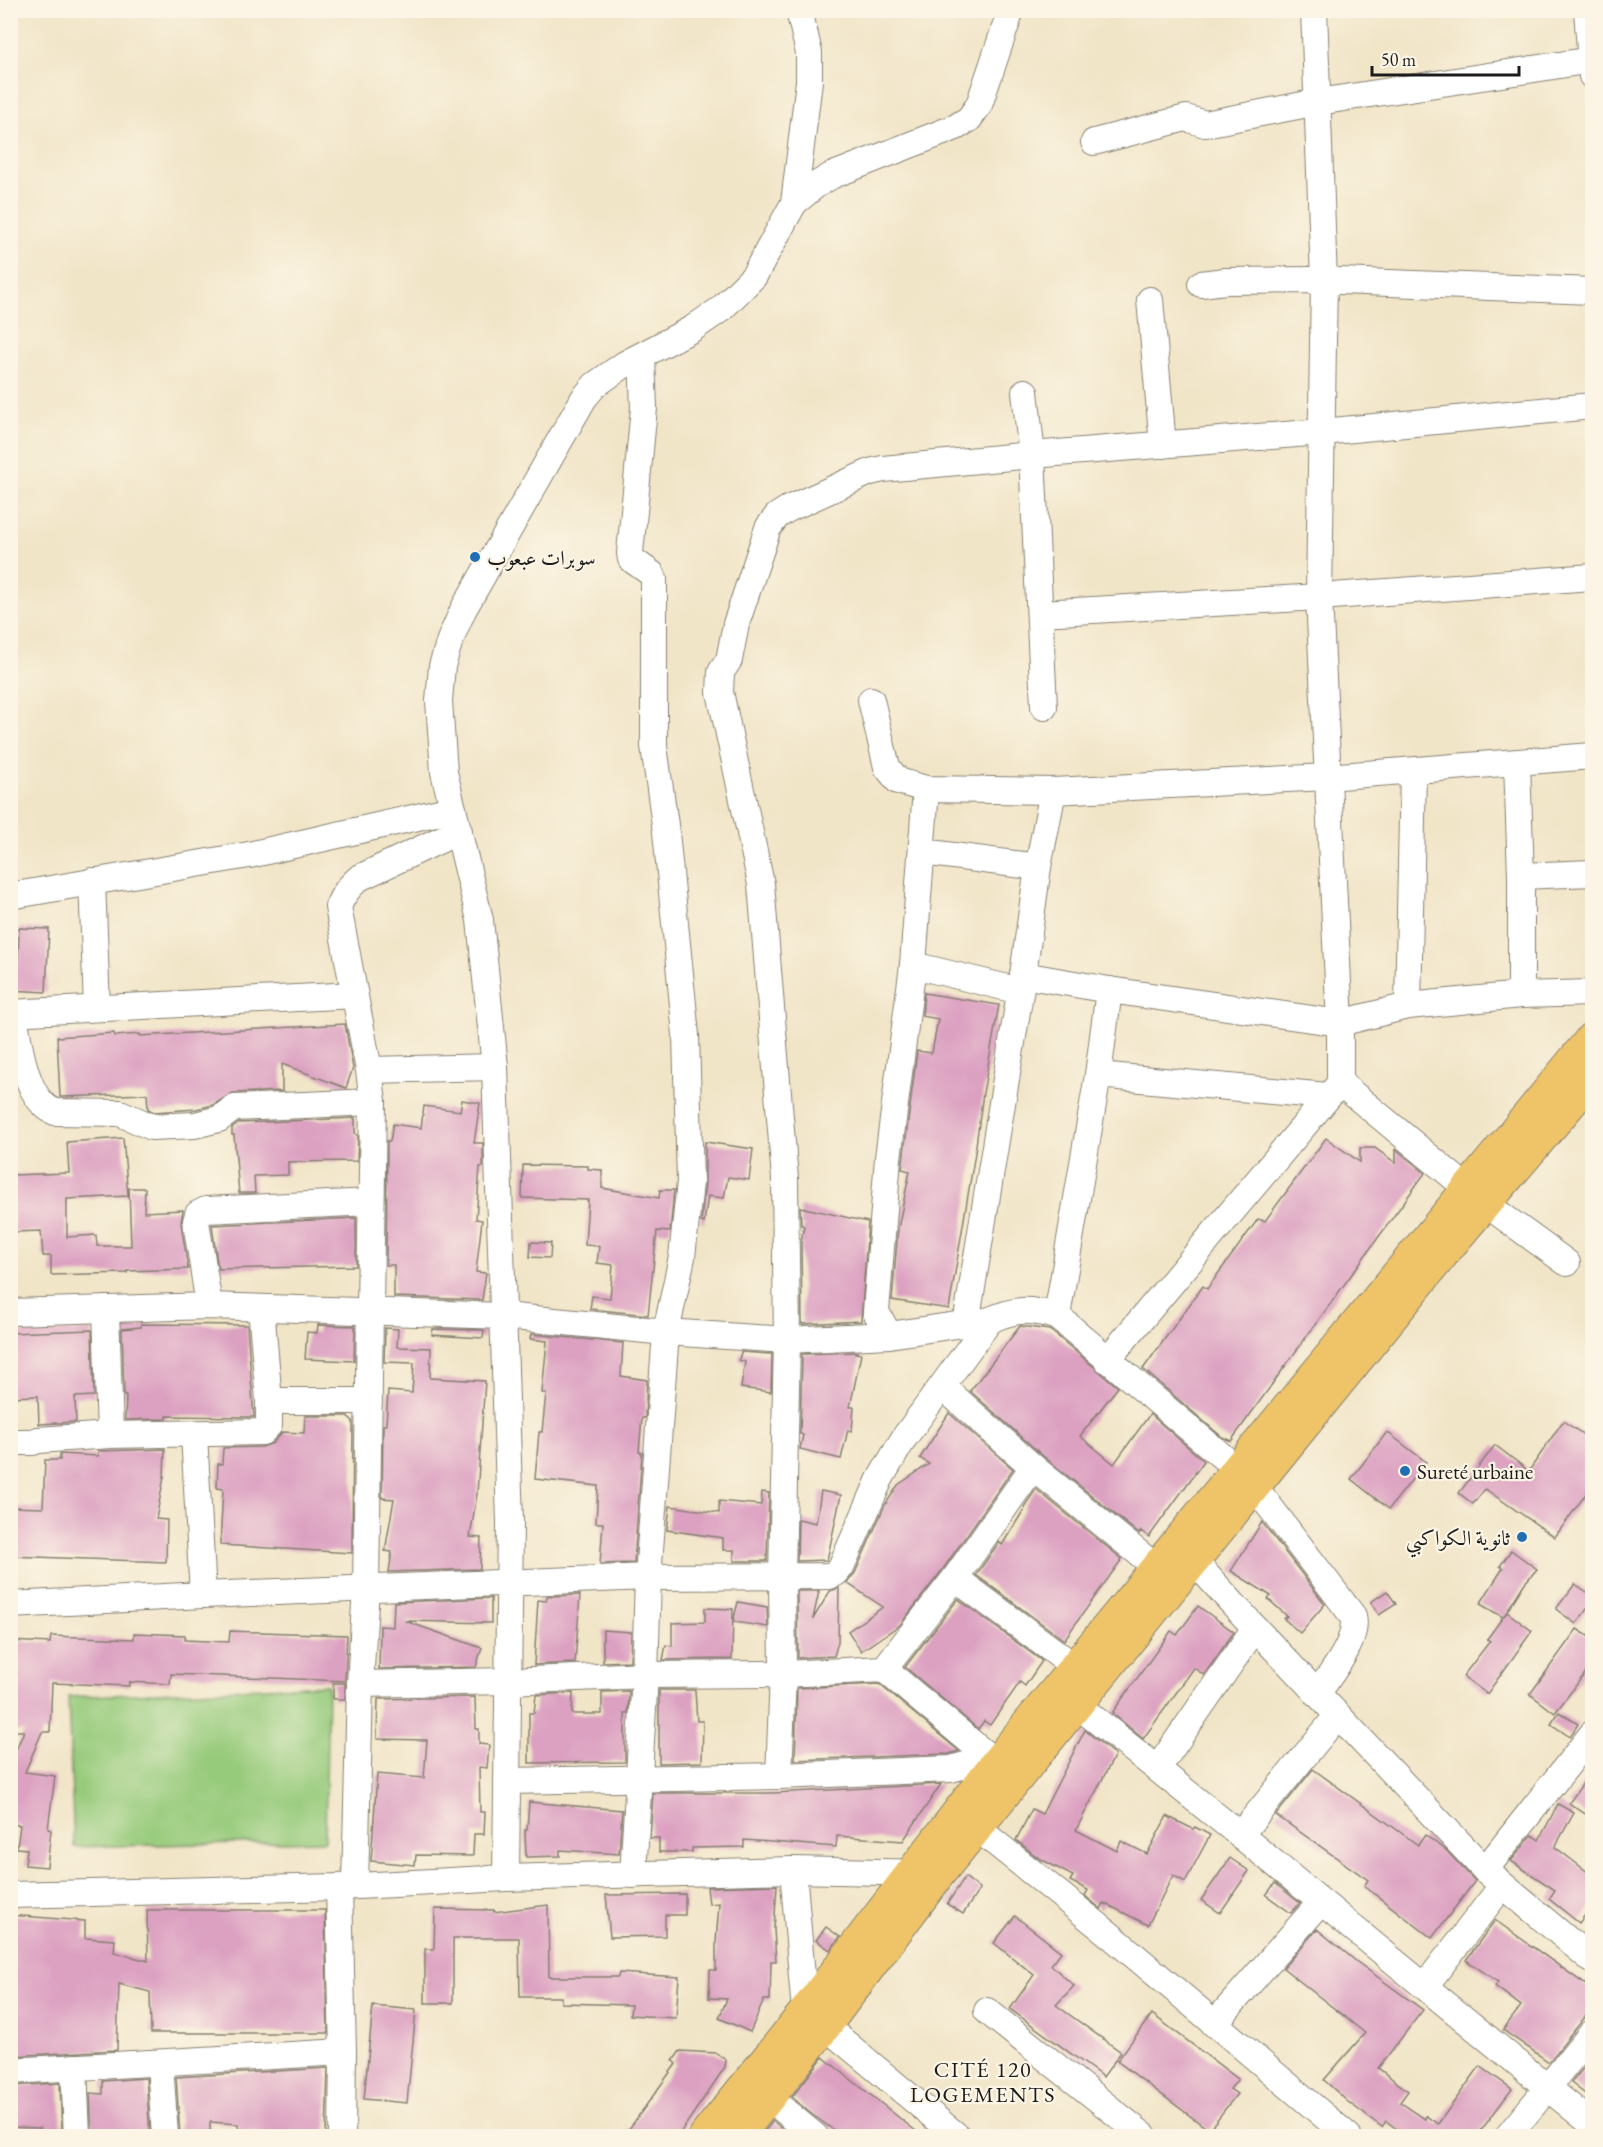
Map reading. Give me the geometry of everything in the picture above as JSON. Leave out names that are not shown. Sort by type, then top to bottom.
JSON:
[{"type":"main road","points":[[967,1821],[993,1761],[1157,1568],[1246,1478],[1450,1245],[1477,1197],[1593,1038]]},
{"type":"main road","points":[[1477,1197],[1593,1078]]},
{"type":"main road","points":[[705,2136],[815,2019],[967,1821],[1076,1704],[1194,1561],[1246,1478]]},
{"type":"main road","points":[[738,2136],[769,2098],[815,2019]]},
{"type":"street","points":[[506,1878],[511,1584],[495,1067],[480,920],[444,772],[439,701],[442,666],[450,640],[476,586],[584,398],[595,385],[625,364],[692,329],[721,309],[754,276],[794,203],[809,81],[809,53],[799,10]]},
{"type":"street","points":[[794,203],[831,176],[956,127],[969,119],[979,105],[1011,10]]},
{"type":"street","points":[[1107,1360],[1334,1090],[1340,1023],[1319,597],[1324,281],[1314,10]]},
{"type":"street","points":[[1094,142],[1186,118],[1205,124],[1318,102],[1592,65],[1587,10]]},
{"type":"street","points":[[1201,284],[1225,281],[1324,281],[1593,291]]},
{"type":"street","points":[[1150,300],[1163,445]]},
{"type":"street","points":[[633,1875],[645,1675],[648,1577],[666,1332],[682,1257],[690,1182],[687,1046],[670,865],[654,746],[654,579],[652,574],[631,559],[630,553],[644,408],[642,357]]},
{"type":"street","points":[[1024,392],[1032,455],[1044,707]]},
{"type":"street","points":[[780,1776],[787,1340],[785,1179],[760,884],[720,692],[721,672],[729,660],[736,624],[768,528],[777,516],[788,509],[870,472],[883,469],[1322,432],[1593,406]]},
{"type":"street","points":[[1041,613],[1319,597],[1593,576]]},
{"type":"street","points":[[872,700],[887,767],[898,781],[927,789],[1053,791],[1327,777],[1593,756]]},
{"type":"street","points":[[1517,763],[1521,876],[1521,995]]},
{"type":"street","points":[[1408,1006],[1413,771]]},
{"type":"street","points":[[889,1335],[876,1312],[888,1158],[913,965],[927,789]]},
{"type":"street","points":[[10,1605],[648,1577],[783,1578],[829,1576],[836,1573],[841,1567],[886,1468],[904,1438],[943,1387],[978,1322],[1038,867],[1053,791]]},
{"type":"street","points":[[10,896],[456,820]]},
{"type":"street","points":[[342,2136],[347,1886],[366,1588],[373,1102],[338,907],[349,886],[359,878],[456,820]]},
{"type":"street","points":[[923,852],[1038,867]]},
{"type":"street","points":[[1521,876],[1593,873]]},
{"type":"street","points":[[92,881],[97,1008]]},
{"type":"street","points":[[913,965],[1022,983],[1109,990],[1340,1023],[1408,1006],[1521,995],[1593,993]]},
{"type":"street","points":[[1057,1316],[1098,1075],[1109,990]]},
{"type":"street","points":[[355,995],[12,1013],[22,1064],[46,1107],[55,1112],[120,1113],[152,1127],[195,1125],[219,1119],[234,1108],[373,1102]]},
{"type":"street","points":[[369,1070],[495,1067]]},
{"type":"street","points":[[1098,1075],[1334,1090],[1568,1263]]},
{"type":"street","points":[[208,1306],[196,1221],[198,1214],[206,1210],[371,1202]]},
{"type":"street","points":[[10,1312],[208,1306],[504,1316],[666,1332],[787,1340],[889,1335],[978,1322],[1031,1309],[1057,1316],[1246,1478],[1353,1616],[1351,1642],[1317,1694]]},
{"type":"street","points":[[10,1442],[110,1436],[262,1432],[269,1425],[261,1308]]},
{"type":"street","points":[[106,1310],[110,1436]]},
{"type":"street","points":[[943,1387],[1033,1467],[1157,1568]]},
{"type":"street","points":[[268,1401],[369,1401]]},
{"type":"street","points":[[194,1434],[203,1595]]},
{"type":"street","points":[[884,1669],[955,1578],[1033,1467]]},
{"type":"street","points":[[1194,1561],[1493,1878],[1589,1951]]},
{"type":"street","points":[[955,1578],[1075,1667]]},
{"type":"street","points":[[1158,1768],[1255,1628]]},
{"type":"street","points":[[360,1684],[645,1675],[783,1674],[884,1669],[993,1761]]},
{"type":"street","points":[[1076,1704],[1158,1768],[1593,2124]]},
{"type":"street","points":[[1240,1835],[1338,1715]]},
{"type":"street","points":[[1425,1986],[1493,1878],[1593,1734]]},
{"type":"street","points":[[507,1781],[638,1780],[951,1769],[993,1761]]},
{"type":"street","points":[[967,1821],[1110,1935],[1348,2136]]},
{"type":"street","points":[[10,1895],[793,1870],[925,1873]]},
{"type":"street","points":[[793,1870],[815,2019],[943,2132]]},
{"type":"street","points":[[1214,2024],[1322,1902]]},
{"type":"street","points":[[987,2011],[1144,2136]]},
{"type":"street","points":[[1509,2136],[1593,2033]]},
{"type":"street","points":[[10,2071],[343,2052]]},
{"type":"street","points":[[160,2064],[165,2136]]},
{"type":"street","points":[[74,2067],[77,2136]]},
{"type":"street","points":[[769,2098],[814,2136]]},
{"type":"green space","points":[[328,1685],[325,1841],[74,1847],[68,1697]]},
{"type":"building","points":[[19,928],[49,929],[46,992],[10,990],[10,963],[18,963]]},
{"type":"building","points":[[924,993],[999,1005],[949,1309],[892,1300],[898,1228],[910,1171],[902,1169],[917,1051],[932,1053],[938,1019],[922,1016]]},
{"type":"building","points":[[345,1024],[353,1068],[346,1088],[282,1064],[282,1091],[233,1093],[213,1105],[196,1109],[154,1112],[148,1109],[147,1094],[60,1097],[57,1037],[114,1033],[115,1036],[140,1034],[140,1036]]},
{"type":"building","points":[[462,1100],[480,1103],[474,1143],[483,1143],[483,1167],[480,1167],[476,1219],[482,1220],[476,1272],[486,1273],[482,1300],[394,1297],[394,1265],[386,1265],[387,1141],[390,1141],[393,1124],[421,1128],[424,1106],[460,1111]]},
{"type":"building","points":[[355,1118],[355,1133],[358,1136],[357,1161],[288,1162],[288,1175],[254,1176],[255,1193],[239,1193],[232,1128],[239,1123]]},
{"type":"building","points":[[123,1138],[128,1196],[67,1199],[67,1237],[96,1235],[97,1246],[131,1246],[129,1188],[145,1188],[144,1212],[183,1210],[181,1223],[188,1269],[51,1275],[51,1256],[43,1256],[41,1231],[14,1232],[11,1175],[69,1173],[67,1142]]},
{"type":"building","points":[[1326,1138],[1360,1162],[1360,1148],[1375,1148],[1396,1163],[1396,1149],[1425,1173],[1231,1441],[1222,1437],[1143,1369],[1203,1286],[1207,1289],[1258,1219],[1265,1221]]},
{"type":"building","points":[[705,1142],[753,1149],[749,1180],[728,1177],[724,1198],[708,1196],[704,1223],[701,1222],[705,1183]]},
{"type":"building","points":[[523,1165],[588,1166],[588,1169],[602,1170],[602,1188],[659,1198],[660,1190],[674,1190],[670,1232],[657,1231],[648,1315],[590,1309],[592,1296],[610,1298],[613,1265],[597,1263],[599,1246],[585,1245],[588,1200],[522,1198]]},
{"type":"building","points":[[800,1207],[868,1222],[861,1321],[802,1324],[801,1241],[804,1226],[801,1225]]},
{"type":"building","points":[[356,1218],[356,1266],[218,1269],[212,1225]]},
{"type":"building","points":[[531,1242],[551,1243],[550,1258],[530,1257]]},
{"type":"building","points":[[141,1324],[247,1325],[254,1417],[167,1416],[167,1419],[125,1420],[122,1329],[141,1327]]},
{"type":"building","points":[[318,1325],[355,1326],[354,1361],[305,1359],[307,1332],[317,1333]]},
{"type":"building","points":[[1020,1326],[1050,1330],[1118,1387],[1080,1436],[1114,1464],[1150,1414],[1204,1461],[1149,1537],[1141,1531],[1139,1534],[1043,1456],[970,1391]]},
{"type":"building","points":[[385,1328],[398,1329],[397,1347],[431,1348],[430,1378],[485,1381],[477,1494],[470,1537],[481,1538],[480,1569],[389,1572],[392,1552],[385,1551],[394,1499],[382,1498],[383,1425],[386,1425],[388,1391],[412,1393],[414,1363],[384,1362]]},
{"type":"building","points":[[433,1329],[484,1330],[483,1338],[432,1335]]},
{"type":"building","points":[[92,1330],[94,1396],[75,1397],[76,1422],[39,1424],[38,1396],[10,1397],[10,1333]]},
{"type":"building","points":[[531,1334],[623,1343],[621,1376],[647,1380],[645,1418],[642,1418],[639,1452],[642,1453],[634,1563],[600,1564],[603,1523],[596,1523],[598,1486],[535,1479],[539,1432],[542,1432],[546,1393],[542,1393],[547,1341],[530,1339]]},
{"type":"building","points":[[741,1352],[772,1354],[771,1392],[741,1388],[745,1362],[739,1360]]},
{"type":"building","points":[[857,1352],[861,1354],[850,1407],[854,1407],[852,1431],[848,1430],[841,1459],[800,1449],[803,1435],[800,1434],[802,1354]]},
{"type":"building","points":[[949,1413],[1013,1469],[943,1569],[900,1625],[861,1651],[848,1631],[883,1607],[847,1583],[855,1573],[885,1505],[898,1485],[929,1464],[920,1458]]},
{"type":"building","points":[[305,1416],[347,1416],[353,1421],[352,1553],[220,1545],[223,1489],[217,1488],[218,1464],[222,1464],[223,1448],[262,1447],[273,1443],[282,1432],[304,1433]]},
{"type":"building","points":[[1563,1421],[1593,1441],[1593,1484],[1555,1537],[1485,1489],[1473,1504],[1459,1493],[1495,1445],[1529,1471]]},
{"type":"building","points":[[1387,1432],[1426,1462],[1389,1509],[1351,1479]]},
{"type":"building","points":[[165,1449],[164,1477],[156,1519],[167,1520],[166,1562],[10,1556],[10,1507],[43,1508],[45,1460],[60,1460],[60,1454],[98,1456],[98,1451]]},
{"type":"building","points":[[1036,1489],[1122,1559],[1064,1640],[976,1575],[999,1542],[1002,1545]]},
{"type":"building","points":[[821,1491],[841,1495],[827,1560],[797,1561],[798,1519],[816,1523]]},
{"type":"building","points":[[762,1492],[769,1493],[767,1561],[734,1561],[734,1550],[723,1550],[723,1538],[667,1530],[670,1506],[719,1513],[719,1501],[761,1505]]},
{"type":"building","points":[[1262,1522],[1325,1604],[1300,1633],[1284,1619],[1287,1616],[1268,1599],[1271,1596],[1231,1571]]},
{"type":"building","points":[[1511,1550],[1537,1569],[1524,1584],[1504,1616],[1507,1612],[1532,1631],[1487,1694],[1463,1676],[1490,1641],[1487,1639],[1503,1617],[1480,1604],[1503,1568],[1500,1566]]},
{"type":"building","points":[[1575,1584],[1593,1596],[1593,1601],[1576,1624],[1556,1609]]},
{"type":"building","points":[[839,1588],[838,1642],[834,1656],[798,1658],[797,1591],[819,1591],[813,1619],[830,1591]]},
{"type":"building","points":[[1387,1591],[1396,1604],[1379,1615],[1371,1602]]},
{"type":"building","points":[[580,1595],[575,1663],[534,1665],[538,1600],[546,1601],[547,1596]]},
{"type":"building","points":[[491,1598],[491,1623],[405,1621],[482,1648],[476,1667],[379,1669],[380,1626],[393,1627],[394,1602]]},
{"type":"building","points":[[958,1599],[1042,1661],[1025,1686],[1020,1682],[990,1725],[984,1721],[978,1729],[905,1667]]},
{"type":"building","points":[[738,1602],[767,1607],[768,1627],[733,1622]]},
{"type":"building","points":[[1198,1606],[1234,1632],[1204,1675],[1194,1668],[1143,1739],[1112,1713],[1171,1631],[1177,1635]]},
{"type":"building","points":[[705,1608],[733,1609],[732,1659],[663,1660],[666,1645],[672,1646],[672,1623],[705,1622]]},
{"type":"building","points":[[1577,1629],[1593,1639],[1593,1663],[1555,1713],[1530,1694]]},
{"type":"building","points":[[603,1630],[631,1632],[630,1661],[603,1662]]},
{"type":"building","points":[[230,1631],[347,1635],[345,1681],[171,1674],[170,1684],[129,1682],[129,1686],[52,1683],[50,1732],[42,1732],[25,1772],[55,1776],[48,1829],[51,1830],[47,1867],[25,1865],[27,1849],[17,1848],[20,1825],[10,1824],[10,1764],[24,1731],[10,1731],[10,1641],[50,1643],[51,1636],[134,1639],[134,1633],[185,1635],[185,1640],[229,1642]]},
{"type":"building","points":[[333,1683],[345,1683],[345,1699],[333,1699]]},
{"type":"building","points":[[879,1684],[959,1751],[949,1754],[795,1760],[797,1688]]},
{"type":"building","points":[[659,1690],[695,1690],[697,1721],[703,1721],[702,1762],[659,1763]]},
{"type":"building","points":[[629,1691],[628,1713],[625,1713],[625,1762],[529,1763],[529,1713],[534,1713],[536,1695],[573,1693],[572,1714],[602,1714],[602,1692]]},
{"type":"building","points":[[475,1697],[479,1744],[489,1745],[487,1768],[479,1767],[480,1812],[485,1812],[484,1834],[474,1834],[473,1856],[416,1855],[415,1865],[371,1861],[377,1774],[424,1778],[427,1740],[377,1739],[378,1699]]},
{"type":"building","points":[[1559,1712],[1578,1724],[1570,1737],[1551,1724]]},
{"type":"building","points":[[1085,1730],[1115,1755],[1076,1830],[1117,1851],[1121,1841],[1147,1854],[1167,1816],[1210,1835],[1185,1882],[1173,1875],[1148,1925],[1104,1903],[1101,1909],[1085,1896],[1088,1890],[1070,1881],[1073,1876],[1037,1857],[1016,1840],[1032,1809],[1042,1814]]},
{"type":"building","points":[[1313,1769],[1418,1845],[1425,1835],[1447,1851],[1475,1881],[1432,1938],[1364,1886],[1368,1880],[1276,1815]]},
{"type":"building","points":[[1593,1769],[1593,1819],[1569,1803]]},
{"type":"building","points":[[941,1784],[903,1841],[837,1836],[836,1847],[744,1840],[744,1847],[692,1848],[692,1852],[659,1852],[659,1838],[650,1838],[653,1793],[773,1793]]},
{"type":"building","points":[[529,1802],[622,1810],[619,1854],[560,1850],[560,1856],[526,1857],[525,1830],[527,1830]]},
{"type":"building","points":[[1558,1804],[1574,1813],[1555,1847],[1593,1876],[1593,1905],[1579,1923],[1549,1899],[1555,1890],[1511,1861],[1532,1835],[1539,1840]]},
{"type":"building","points":[[1230,1858],[1249,1871],[1220,1913],[1201,1900]]},
{"type":"building","points":[[965,1877],[980,1889],[963,1914],[947,1904]]},
{"type":"building","points":[[1275,1883],[1300,1903],[1291,1913],[1266,1895]]},
{"type":"building","points":[[777,1885],[774,1929],[776,1961],[771,1961],[770,2000],[764,2000],[750,2032],[719,2018],[727,1999],[709,1998],[710,1970],[716,1970],[719,1903],[709,1904],[707,1887]]},
{"type":"building","points":[[685,1894],[685,1915],[665,1915],[665,1936],[610,1937],[606,1895]]},
{"type":"building","points":[[548,1905],[549,1977],[618,1977],[619,1973],[679,1977],[676,2018],[630,2015],[631,2005],[561,2003],[561,1997],[520,1997],[519,1938],[453,1938],[453,2003],[425,2003],[425,1949],[434,1949],[435,1909],[494,1910],[494,1912]]},
{"type":"building","points":[[147,1910],[325,1910],[328,2033],[151,2033],[150,1992],[119,1984],[117,2050],[10,2056],[10,1915],[85,1921],[85,1938],[115,1940],[114,1952],[148,1961]]},
{"type":"building","points":[[1015,1916],[1061,1952],[1051,1965],[1074,1986],[1056,2005],[1121,2052],[1103,2077],[1010,2009],[1034,1975],[994,1943]]},
{"type":"building","points":[[1495,1920],[1593,1990],[1593,2007],[1549,2062],[1503,2030],[1521,2006],[1495,1986],[1498,1982],[1466,1960]]},
{"type":"building","points":[[826,1927],[840,1937],[830,1950],[816,1940]]},
{"type":"building","points":[[1317,1929],[1357,1962],[1423,2010],[1378,2068],[1408,2091],[1400,2102],[1425,2119],[1426,2116],[1438,2124],[1480,2066],[1512,2089],[1477,2136],[1406,2136],[1386,2121],[1382,2127],[1348,2102],[1324,2080],[1365,2033],[1283,1968]]},
{"type":"building","points":[[373,2006],[416,2010],[407,2103],[364,2099]]},
{"type":"building","points":[[1152,2014],[1238,2079],[1230,2089],[1237,2094],[1209,2130],[1117,2061]]},
{"type":"building","points":[[680,2051],[716,2053],[726,2060],[725,2067],[678,2136],[624,2136],[676,2064],[673,2061]]},
{"type":"building","points":[[1593,2056],[1593,2100],[1571,2083]]},
{"type":"building","points":[[823,2057],[922,2136],[842,2136],[810,2113],[792,2097]]},
{"type":"building","points":[[328,2068],[326,2136],[258,2136],[258,2131],[239,2133],[238,2124],[210,2122],[210,2136],[180,2136],[176,2077]]},
{"type":"building","points":[[146,2078],[150,2136],[92,2136],[90,2093],[103,2094],[103,2081]]},
{"type":"building","points":[[60,2083],[62,2136],[40,2136],[40,2128],[10,2127],[10,2086]]},
{"type":"building","points":[[773,2121],[791,2136],[761,2136]]},
{"type":"place","name":"سوبرات عبعوب","points":[[475,557]]},
{"type":"place","name":"Sureté urbaine","points":[[1405,1471]]},
{"type":"place","name":"ثانوية الكواكبي","points":[[1522,1537]]},
{"type":"district","name":"CITÉ 120 LOGEMENTS","points":[[983,2082]]}]
